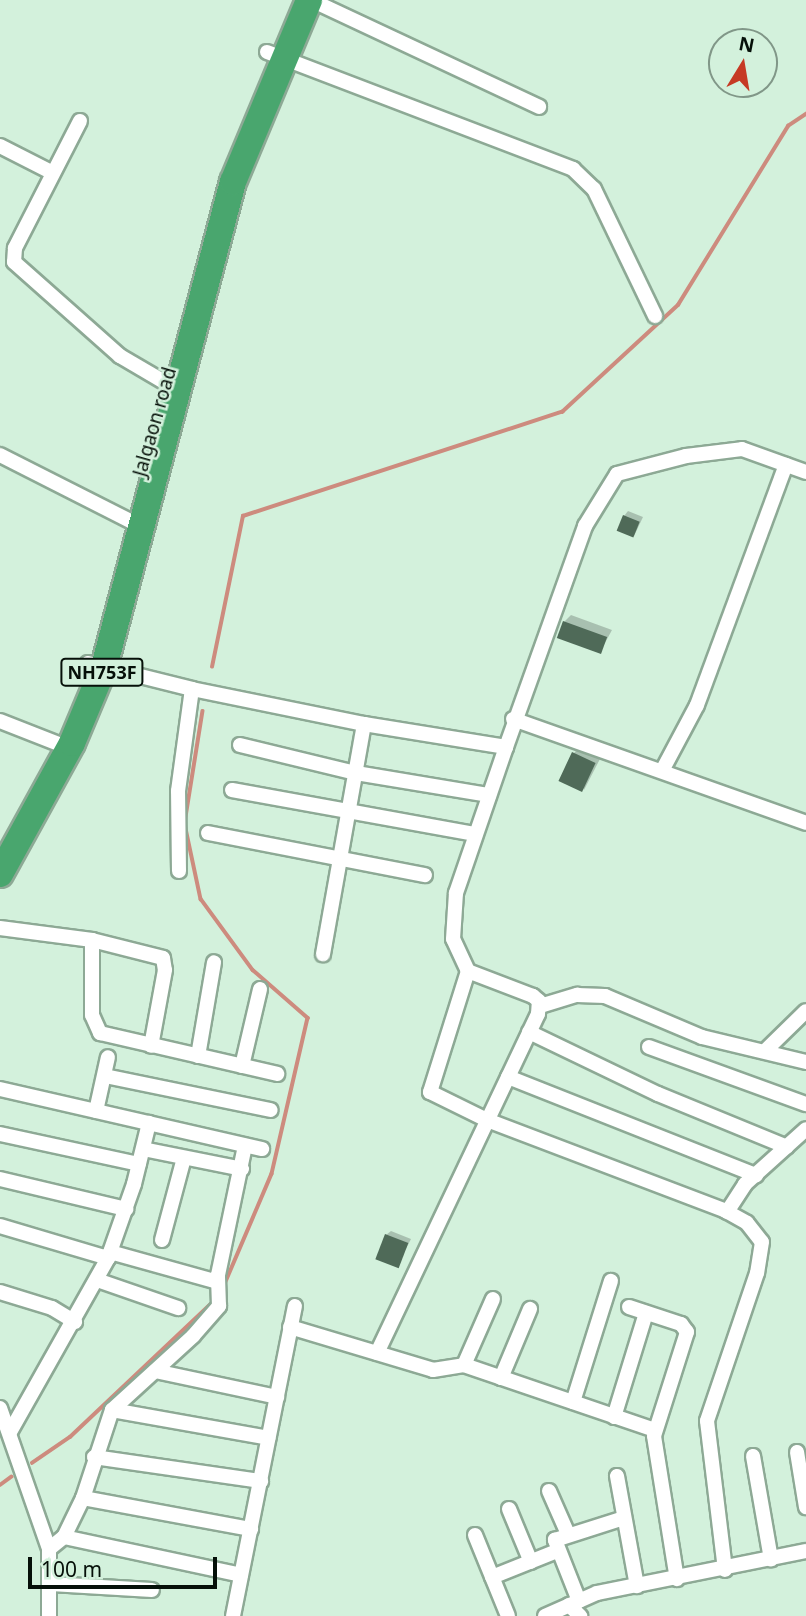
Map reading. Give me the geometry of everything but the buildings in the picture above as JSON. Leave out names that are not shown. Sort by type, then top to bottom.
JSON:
[{"type":"highway","name":"Jalgaon road","points":[[0,835],[62,744],[96,665],[218,212],[227,153],[274,55],[289,0]]},
{"type":"highway","name":"NH753F","points":[[274,55],[310,0]]},
{"type":"highway","name":"NH753F","points":[[0,874],[62,744]]},
{"type":"street","points":[[310,0],[539,107]]},
{"type":"street","points":[[274,55],[573,169],[594,189],[655,316]]},
{"type":"street","points":[[80,121],[15,248],[14,262],[167,396]]},
{"type":"street","points":[[0,146],[53,173]]},
{"type":"street","points":[[540,1006],[527,993],[468,971],[456,952],[452,921],[474,834],[506,747],[513,719],[585,526],[617,474],[686,456],[742,449],[806,472]]},
{"type":"street","points":[[0,455],[134,525]]},
{"type":"street","points":[[663,769],[697,705],[786,465]]},
{"type":"street","points":[[96,665],[192,690],[364,724],[506,747]]},
{"type":"street","points":[[179,871],[178,791],[192,690]]},
{"type":"street","points":[[513,719],[663,769],[806,823]]},
{"type":"street","points":[[0,721],[62,744]]},
{"type":"street","points":[[323,954],[364,724]]},
{"type":"street","points":[[240,745],[356,773],[489,795]]},
{"type":"street","points":[[232,790],[474,834]]},
{"type":"street","points":[[208,833],[340,861],[425,875]]},
{"type":"street","points":[[0,928],[92,940],[159,956],[165,961],[151,1046]]},
{"type":"street","points":[[92,940],[95,1026],[107,1036],[277,1074]]},
{"type":"street","points":[[198,1056],[214,962]]},
{"type":"street","points":[[468,971],[429,1087],[434,1095],[487,1121],[727,1212],[756,1231],[762,1249],[707,1421],[724,1570]]},
{"type":"street","points":[[242,1066],[260,989]]},
{"type":"street","points":[[540,1006],[577,995],[605,996],[702,1037],[766,1049],[806,1062]]},
{"type":"street","points":[[377,1353],[540,1006]]},
{"type":"street","points":[[766,1049],[806,1011]]},
{"type":"street","points":[[529,1032],[658,1094],[787,1147]]},
{"type":"street","points":[[649,1047],[806,1104]]},
{"type":"street","points":[[96,1111],[108,1057]]},
{"type":"street","points":[[105,1076],[271,1110]]},
{"type":"street","points":[[508,1077],[756,1175]]},
{"type":"street","points":[[0,1089],[262,1149]]},
{"type":"street","points":[[10,1432],[75,1322],[109,1255],[126,1209],[149,1123]]},
{"type":"street","points":[[727,1212],[756,1175],[806,1129]]},
{"type":"street","points":[[0,1134],[141,1157],[184,1157],[242,1169]]},
{"type":"street","points":[[49,1549],[64,1537],[83,1498],[94,1457],[112,1410],[215,1313],[222,1298],[218,1282],[245,1146]]},
{"type":"street","points":[[162,1240],[184,1157]]},
{"type":"street","points":[[0,1180],[126,1209]]},
{"type":"street","points":[[0,1226],[218,1282]]},
{"type":"street","points":[[97,1280],[178,1308]]},
{"type":"street","points":[[573,1402],[611,1281]]},
{"type":"street","points":[[0,1292],[52,1308],[75,1322]]},
{"type":"street","points":[[464,1366],[493,1299]]},
{"type":"street","points":[[233,1616],[295,1306]]},
{"type":"street","points":[[629,1307],[681,1324],[687,1332],[654,1430],[677,1579]]},
{"type":"street","points":[[501,1378],[530,1309]]},
{"type":"street","points":[[614,1417],[646,1312]]},
{"type":"street","points":[[290,1327],[433,1370],[464,1366],[654,1430]]},
{"type":"street","points":[[155,1371],[277,1397]]},
{"type":"street","points":[[0,1408],[49,1549],[49,1616]]},
{"type":"street","points":[[112,1410],[269,1438]]},
{"type":"street","points":[[797,1452],[806,1507]]},
{"type":"street","points":[[753,1456],[771,1559]]},
{"type":"street","points":[[94,1457],[261,1481]]},
{"type":"street","points":[[617,1476],[637,1586]]},
{"type":"street","points":[[549,1491],[568,1534]]},
{"type":"street","points":[[83,1498],[251,1529]]},
{"type":"street","points":[[509,1509],[531,1562]]},
{"type":"street","points":[[576,1608],[555,1540],[624,1518]]},
{"type":"street","points":[[475,1535],[508,1616]]},
{"type":"street","points":[[64,1537],[241,1576]]},
{"type":"street","points":[[492,1577],[557,1551]]},
{"type":"street","points":[[545,1616],[637,1586],[806,1551]]},
{"type":"street","points":[[51,1584],[152,1590]]},
{"type":"waterway","points":[[212,667],[243,516],[562,412],[678,305],[788,126],[806,114]]},
{"type":"waterway","points":[[203,711],[185,824],[201,899],[253,970],[308,1018],[272,1174],[225,1284]]},
{"type":"waterway","points":[[32,1463],[70,1437],[215,1300]]},
{"type":"waterway","points":[[0,1485],[11,1477]]}]
